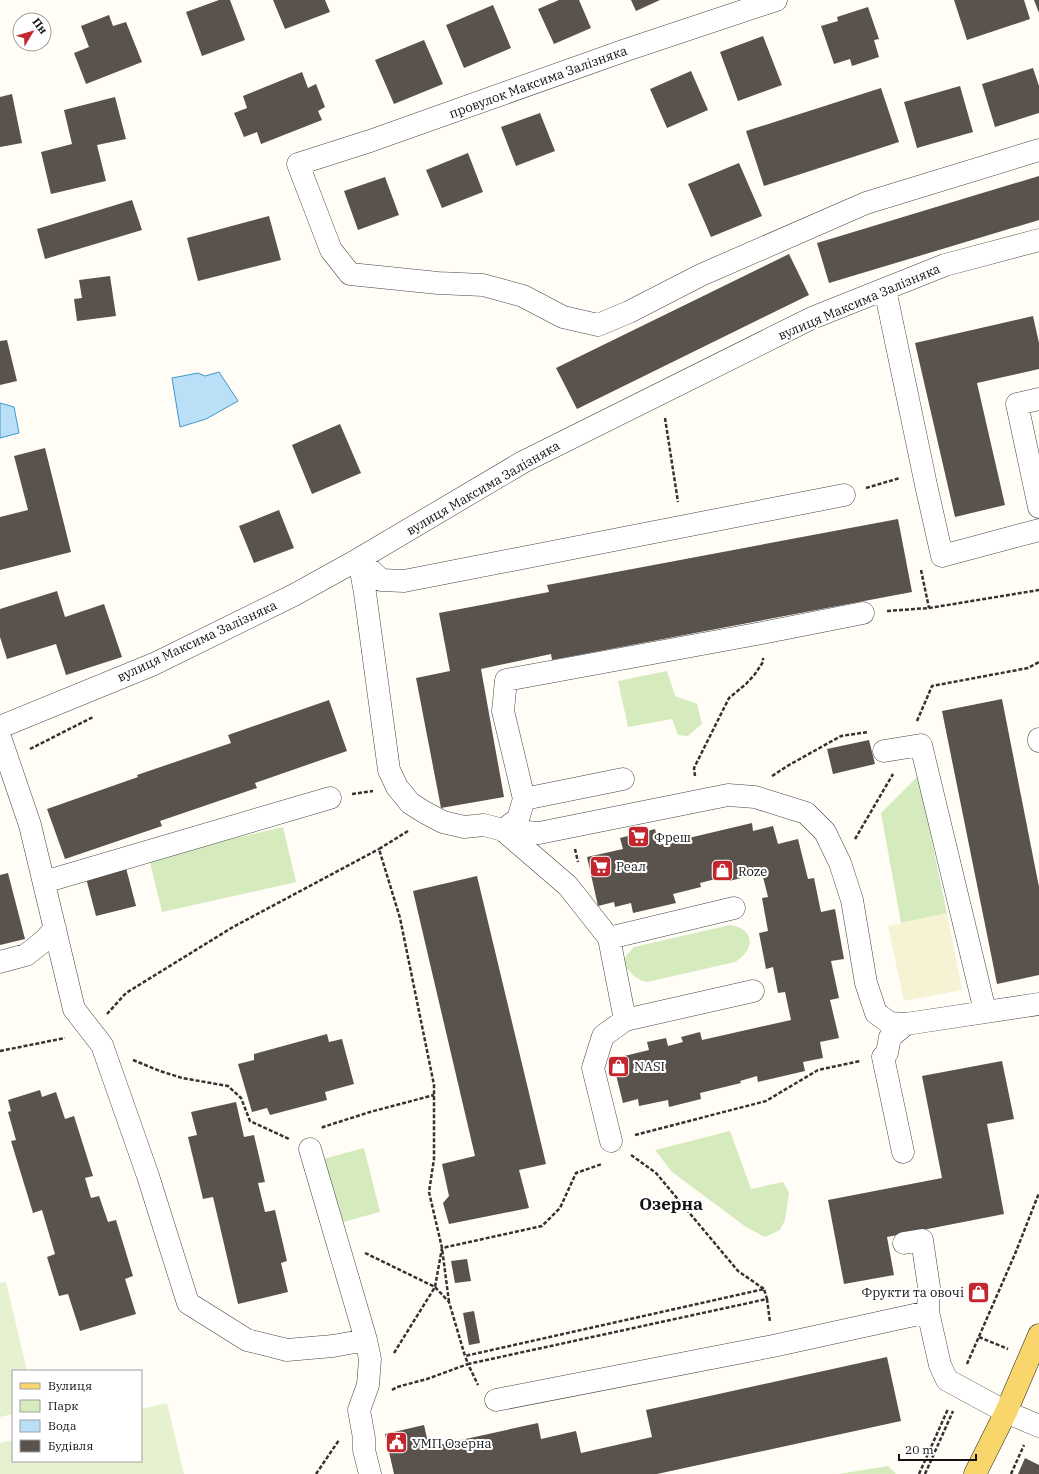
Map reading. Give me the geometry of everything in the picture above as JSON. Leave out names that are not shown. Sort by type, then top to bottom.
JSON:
[{"type":"main road","points":[[975,1474],[1006,1412],[1039,1335]]},
{"type":"street","name":"провулок Максима Залізняка","points":[[776,0],[626,50],[377,139],[298,164],[331,250],[350,274],[438,283],[482,285],[523,296],[563,317],[598,325],[629,312],[701,275],[866,204],[1039,150]]},
{"type":"street","name":"вулиця Максима Залізняка","points":[[0,727],[154,664],[294,595],[359,559],[523,462],[812,318],[945,265],[1039,241]]},
{"type":"street","points":[[885,289],[942,556],[1039,530]]},
{"type":"street","points":[[1039,399],[1017,404],[1039,507]]},
{"type":"street","points":[[359,559],[381,580],[404,581],[844,494]]},
{"type":"street","points":[[359,559],[390,770],[397,787],[410,802],[443,822],[464,827],[484,825],[503,830],[539,833],[728,795],[756,797],[806,813],[825,832],[840,863],[852,900],[866,983],[876,1013],[890,1023],[906,1024],[1039,1004]]},
{"type":"street","points":[[503,830],[518,819],[524,799],[503,711],[506,680],[863,613]]},
{"type":"street","points":[[0,737],[30,825],[74,1010],[96,1038],[148,1176],[188,1303],[246,1340],[287,1350],[333,1346],[366,1340]]},
{"type":"street","points":[[884,751],[921,745],[985,1012]]},
{"type":"street","points":[[524,799],[623,779]]},
{"type":"street","points":[[44,882],[330,798]]},
{"type":"street","points":[[503,830],[568,886],[609,938],[625,1020]]},
{"type":"street","points":[[609,938],[734,908]]},
{"type":"street","points":[[0,962],[26,955],[45,940],[55,928]]},
{"type":"street","points":[[611,1141],[593,1068],[603,1036],[625,1020],[753,991]]},
{"type":"street","points":[[903,1152],[883,1056],[887,1053],[890,1037],[906,1024]]},
{"type":"street","points":[[310,1149],[366,1340],[370,1359],[368,1385],[359,1410],[364,1450],[370,1474]]},
{"type":"street","points":[[904,1243],[922,1240],[929,1287],[928,1312],[940,1365],[947,1380],[1006,1412],[1039,1426]]},
{"type":"street","points":[[496,1400],[774,1346],[928,1312]]},
{"type":"path","points":[[665,416],[682,526]]},
{"type":"path","points":[[844,494],[900,478],[902,485]]},
{"type":"path","points":[[920,570],[929,608]]},
{"type":"path","points":[[863,613],[929,608],[1039,590]]},
{"type":"path","points":[[698,801],[694,768],[729,698],[746,684],[763,662],[762,633]]},
{"type":"path","points":[[840,863],[897,766],[932,686],[1028,668],[1039,662]]},
{"type":"path","points":[[766,780],[789,765],[841,736],[871,731]]},
{"type":"path","points":[[330,798],[397,787]]},
{"type":"path","points":[[96,1038],[126,993],[233,926],[379,849],[430,815]]},
{"type":"path","points":[[379,849],[400,918],[434,1085],[434,1159],[429,1192],[442,1248],[449,1302],[468,1364]]},
{"type":"path","points":[[0,1052],[96,1038],[160,1071],[174,1076],[228,1086],[241,1098],[250,1121],[310,1149],[323,1127],[370,1112],[434,1095]]},
{"type":"path","points":[[611,1141],[766,1101],[818,1070],[883,1056]]},
{"type":"path","points":[[442,1248],[542,1226],[560,1208],[576,1173],[606,1162],[611,1141]]},
{"type":"path","points":[[391,1391],[397,1387],[427,1379],[468,1364],[767,1299],[764,1289],[738,1271],[656,1173],[611,1141]]},
{"type":"path","points":[[925,1474],[1039,1193]]},
{"type":"path","points":[[336,1239],[435,1287],[449,1302]]},
{"type":"path","points":[[391,1358],[435,1287],[442,1248]]},
{"type":"path","points":[[465,1356],[764,1289]]},
{"type":"path","points":[[919,1474],[960,1387]]},
{"type":"path","points":[[316,1474],[359,1410]]},
{"type":"shaded area","points":[[947,913],[962,990],[904,1001],[888,926]]},
{"type":"green space","points":[[667,671],[675,696],[697,704],[702,724],[688,736],[678,735],[672,719],[628,727],[618,681]]},
{"type":"green space","points":[[918,776],[947,913],[901,923],[881,813]]},
{"type":"green space","points":[[283,827],[296,882],[162,912],[149,858]]},
{"type":"green space","points":[[730,925],[745,931],[750,940],[746,952],[735,962],[647,982],[633,975],[624,963],[626,956],[634,947]]},
{"type":"green space","points":[[730,1131],[751,1189],[783,1182],[789,1193],[785,1220],[780,1230],[765,1237],[746,1227],[672,1172],[655,1150]]},
{"type":"green space","points":[[364,1148],[380,1212],[339,1223],[323,1159]]},
{"type":"green space","points":[[6,1282],[27,1370],[12,1370],[12,1414],[0,1417],[0,1283]]},
{"type":"green space","points":[[167,1403],[184,1474],[0,1474],[0,1443],[12,1440],[12,1462],[142,1462],[142,1409]]},
{"type":"green space","points":[[888,1466],[896,1474],[839,1474]]},
{"type":"water","points":[[219,372],[238,401],[206,419],[180,427],[172,378],[198,373],[205,376]]},
{"type":"water","points":[[0,403],[14,407],[19,433],[0,438]]},
{"type":"building","points":[[219,0],[230,0],[245,40],[202,56],[186,12]]},
{"type":"building","points":[[273,0],[325,0],[330,12],[285,29]]},
{"type":"building","points":[[559,0],[579,0],[591,28],[554,44],[538,9]]},
{"type":"building","points":[[631,0],[660,0],[636,11]]},
{"type":"building","points":[[954,0],[1024,0],[1030,19],[967,40]]},
{"type":"building","points":[[1034,0],[1039,0],[1039,13]]},
{"type":"building","points":[[493,5],[511,48],[464,68],[446,25]]},
{"type":"building","points":[[868,7],[879,39],[874,40],[879,57],[852,66],[850,59],[834,64],[821,26],[838,21],[837,17]]},
{"type":"building","points":[[109,15],[113,26],[126,22],[142,62],[86,84],[74,53],[89,47],[81,26]]},
{"type":"building","points":[[763,36],[782,85],[738,101],[720,52]]},
{"type":"building","points":[[424,40],[443,84],[394,104],[375,60]]},
{"type":"building","points":[[1033,68],[1039,86],[1039,113],[995,127],[982,84]]},
{"type":"building","points":[[691,71],[708,110],[667,128],[650,89]]},
{"type":"building","points":[[302,72],[308,88],[316,84],[325,107],[318,111],[322,120],[261,144],[257,132],[244,137],[234,113],[247,108],[243,96]]},
{"type":"building","points":[[960,86],[973,132],[917,148],[904,102]]},
{"type":"building","points":[[881,88],[899,142],[764,186],[746,131]]},
{"type":"building","points":[[12,94],[22,143],[0,147],[0,97]]},
{"type":"building","points":[[115,97],[126,139],[97,145],[106,181],[51,194],[41,152],[72,144],[64,110]]},
{"type":"building","points":[[540,113],[555,151],[516,166],[501,127]]},
{"type":"building","points":[[468,153],[483,192],[442,208],[426,170]]},
{"type":"building","points":[[739,163],[762,216],[711,237],[688,184]]},
{"type":"building","points":[[1039,176],[1039,220],[829,283],[817,243]]},
{"type":"building","points":[[385,177],[399,215],[358,230],[344,191]]},
{"type":"building","points":[[132,200],[142,230],[45,259],[37,229]]},
{"type":"building","points":[[269,216],[281,260],[198,281],[187,238]]},
{"type":"building","points":[[789,254],[809,295],[577,409],[556,368]]},
{"type":"building","points":[[110,276],[116,316],[77,321],[74,299],[82,298],[79,280]]},
{"type":"building","points":[[1033,316],[1039,343],[1039,369],[977,383],[1005,505],[955,517],[915,343]]},
{"type":"building","points":[[7,340],[17,381],[0,385],[0,341]]},
{"type":"building","points":[[340,424],[361,473],[312,494],[292,445]]},
{"type":"building","points":[[45,448],[71,552],[0,570],[0,517],[28,510],[14,456]]},
{"type":"building","points":[[279,510],[294,548],[254,563],[239,526]]},
{"type":"building","points":[[898,519],[912,592],[552,660],[551,654],[481,669],[504,797],[441,808],[416,678],[450,671],[439,613],[549,592],[547,585]]},
{"type":"building","points":[[57,591],[65,617],[104,604],[122,657],[66,675],[56,644],[7,659],[0,637],[0,609]]},
{"type":"building","points":[[1002,699],[1039,887],[1039,975],[997,984],[942,711]]},
{"type":"building","points":[[329,700],[347,751],[255,783],[257,788],[160,821],[162,826],[65,859],[47,809],[138,777],[137,775],[231,743],[228,735]]},
{"type":"building","points":[[869,740],[875,764],[833,774],[827,749]]},
{"type":"building","points":[[752,823],[753,831],[773,826],[778,844],[798,839],[808,879],[814,878],[821,912],[835,909],[844,959],[831,961],[839,998],[830,1000],[839,1038],[820,1042],[823,1058],[803,1062],[805,1071],[758,1082],[757,1076],[740,1081],[741,1083],[700,1093],[701,1099],[669,1107],[668,1100],[639,1106],[638,1099],[623,1103],[612,1059],[649,1050],[647,1042],[666,1038],[668,1046],[683,1042],[681,1037],[700,1032],[702,1040],[791,1020],[785,992],[778,993],[773,967],[766,969],[759,933],[768,931],[762,898],[768,897],[762,873],[729,881],[727,876],[700,883],[701,887],[673,894],[676,903],[633,913],[631,903],[615,907],[614,902],[598,906],[587,857],[623,849],[620,838],[655,829],[659,845]]},
{"type":"building","points":[[126,868],[136,906],[96,916],[86,878]]},
{"type":"building","points":[[8,873],[25,939],[0,945],[0,875]]},
{"type":"building","points":[[477,876],[546,1164],[519,1170],[529,1208],[449,1224],[443,1203],[449,1196],[442,1164],[475,1156],[413,891]]},
{"type":"building","points":[[327,1034],[329,1042],[342,1039],[354,1084],[325,1092],[327,1100],[270,1115],[267,1108],[252,1112],[238,1064],[254,1060],[254,1054]]},
{"type":"building","points":[[1002,1061],[1014,1119],[987,1124],[1004,1214],[887,1237],[894,1275],[844,1284],[828,1200],[942,1178],[922,1076]]},
{"type":"building","points":[[40,1090],[42,1097],[56,1092],[65,1119],[74,1116],[93,1176],[85,1178],[91,1198],[99,1196],[108,1222],[116,1220],[133,1276],[125,1279],[136,1314],[80,1331],[68,1294],[59,1296],[47,1257],[55,1254],[42,1210],[33,1213],[11,1141],[16,1140],[8,1112],[11,1111],[8,1100]]},
{"type":"building","points":[[236,1102],[244,1137],[254,1135],[265,1182],[258,1183],[265,1212],[275,1210],[287,1261],[281,1263],[288,1292],[238,1304],[213,1197],[203,1199],[188,1137],[197,1135],[191,1112]]},
{"type":"building","points":[[467,1259],[471,1281],[455,1283],[451,1261]]},
{"type":"building","points":[[474,1311],[480,1343],[469,1345],[463,1313]]},
{"type":"building","points":[[887,1357],[901,1421],[657,1474],[394,1474],[385,1434],[424,1425],[429,1447],[538,1423],[541,1439],[576,1431],[581,1453],[652,1437],[646,1410]]},
{"type":"building","points":[[1025,1458],[1039,1465],[1039,1474],[1018,1474]]},
{"type":"place","name":"Фреш","points":[[638,837]]},
{"type":"place","name":"Реал","points":[[600,866]]},
{"type":"place","name":"Roze","points":[[723,871]]},
{"type":"place","name":"NASI","points":[[619,1066]]},
{"type":"place","name":"Фрукти та овочі","points":[[979,1292]]},
{"type":"place","name":"УМП Озерна","points":[[397,1443]]},
{"type":"district","name":"Озерна","points":[[671,1204]]}]
